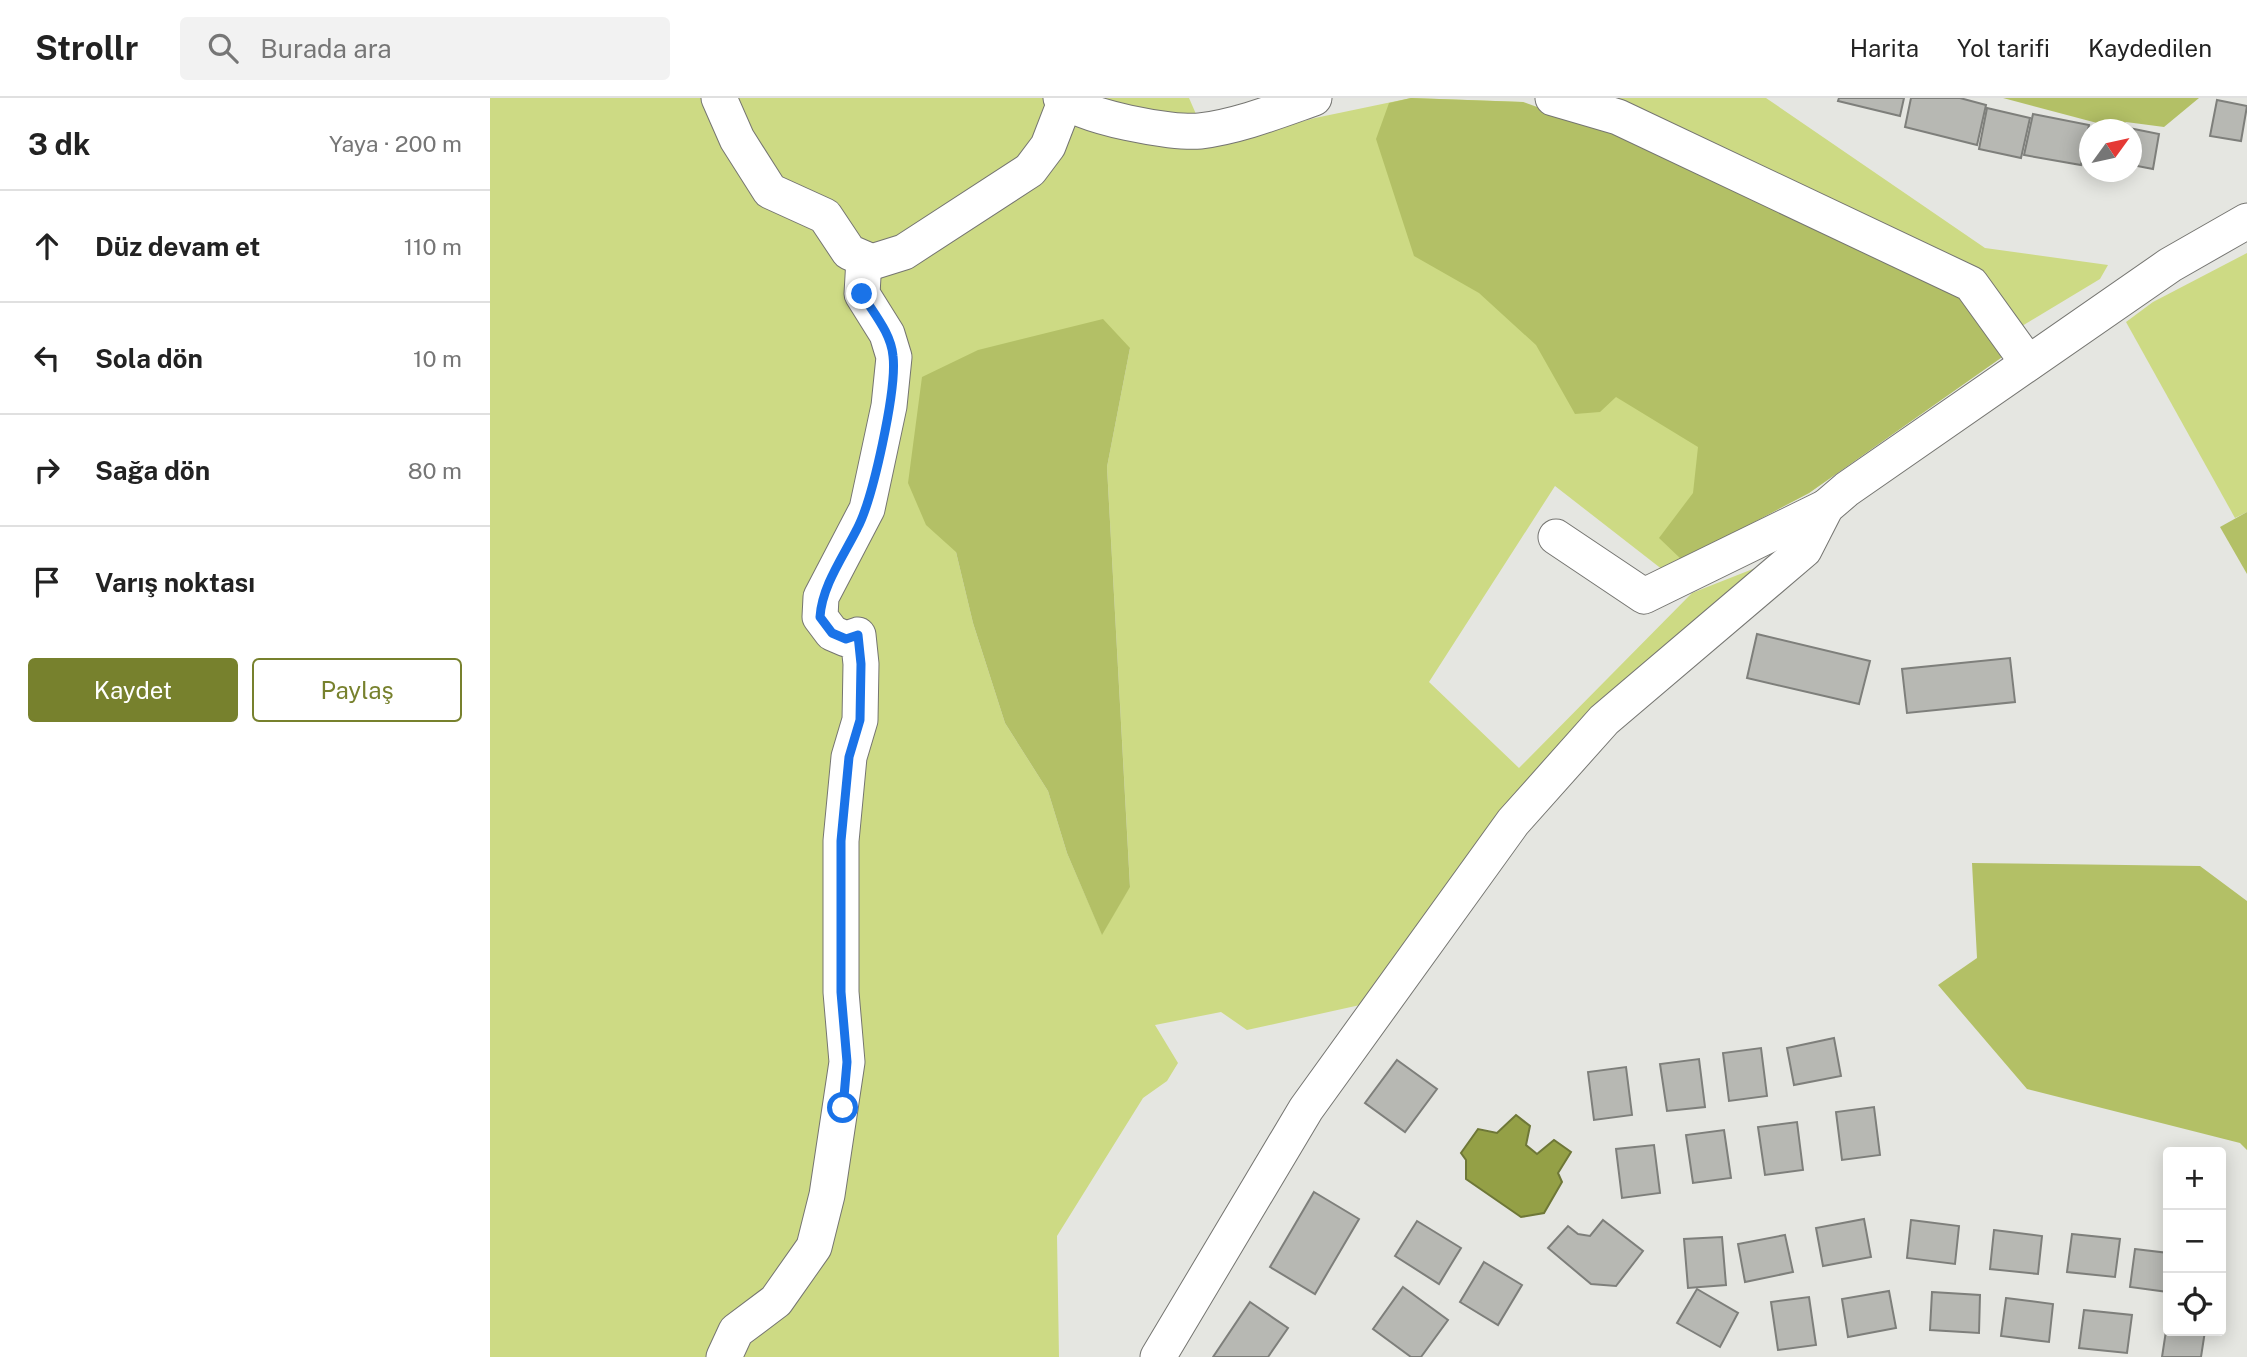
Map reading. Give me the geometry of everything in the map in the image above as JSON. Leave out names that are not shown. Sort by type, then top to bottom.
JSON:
[{"type":"street","points":[[719,98],[737,139],[769,191],[825,216],[849,251],[872,262],[904,252],[1030,170],[1048,146],[1063,100],[1105,120],[1198,131],[1262,117],[1314,98]]},
{"type":"street","points":[[1553,98],[1618,117],[1971,284],[2028,363]]},
{"type":"street","points":[[1556,537],[1644,596],[1826,507],[2170,265],[2247,221]]},
{"type":"street","points":[[724,1357],[736,1331],[776,1301],[814,1247],[843,1108],[847,1062],[841,992],[841,841],[849,757],[860,720],[861,664],[858,635],[846,639],[832,633],[820,617],[821,597],[867,509],[889,406],[894,357],[887,334],[862,294],[864,259]]},
{"type":"street","points":[[1158,1357],[1306,1109],[1513,822],[1604,720],[1804,550],[1826,507]]},
{"type":"shaded area","points":[[490,98],[1189,98],[1210,146],[1315,118],[1411,98],[1523,102],[2005,355],[1809,493],[1663,570],[1555,486],[1429,682],[1519,768],[1692,593],[1763,565],[1678,644],[1360,1005],[1247,1030],[1221,1012],[1155,1025],[1178,1063],[1167,1081],[1143,1098],[1057,1236],[1059,1357],[490,1357]],"holes":[[[1130,348],[1107,467],[1130,886],[1102,934],[1067,853],[1048,791],[1005,723],[973,623],[956,552]]]},
{"type":"shaded area","points":[[1411,98],[1523,102],[1662,152],[1959,294],[2005,355],[1809,493],[1682,560],[1659,538],[1693,493],[1698,447],[1616,397],[1600,412],[1575,414],[1536,345],[1479,293],[1414,256],[1376,139],[1389,103]]},
{"type":"shaded area","points":[[1616,98],[1766,98],[1985,248],[2108,265],[2100,279],[2017,329],[1940,256]]},
{"type":"shaded area","points":[[2003,98],[2199,98],[2164,127],[2142,124],[2142,119],[2082,119]]},
{"type":"shaded area","points":[[2247,253],[2247,512],[2235,518],[2126,322],[2153,302]]},
{"type":"shaded area","points":[[1103,319],[1130,348],[1107,467],[1130,887],[1102,935],[1067,853],[1048,791],[1005,723],[973,623],[956,552],[926,525],[908,483],[922,377],[978,350]]},
{"type":"shaded area","points":[[2247,512],[2247,574],[2220,527]]},
{"type":"shaded area","points":[[1972,863],[2200,866],[2247,901],[2247,1150],[2240,1143],[2027,1089],[1938,985],[1977,958]]},
{"type":"shaded area","points":[[1516,1115],[1530,1126],[1526,1145],[1537,1154],[1554,1140],[1571,1152],[1558,1173],[1562,1182],[1544,1213],[1521,1217],[1466,1179],[1466,1160],[1461,1153],[1478,1129],[1497,1133]]},
{"type":"building","points":[[1839,98],[1904,98],[1900,116],[1838,101]]},
{"type":"building","points":[[1911,98],[1960,98],[1986,105],[1977,145],[1905,127]]},
{"type":"building","points":[[2217,100],[2247,106],[2241,141],[2210,136]]},
{"type":"building","points":[[1987,108],[2030,118],[2021,158],[1979,149]]},
{"type":"building","points":[[2033,114],[2079,123],[2079,165],[2024,155]]},
{"type":"building","points":[[2142,131],[2159,134],[2153,169],[2142,167]]},
{"type":"building","points":[[1757,634],[1870,661],[1859,704],[1747,678]]},
{"type":"building","points":[[2010,658],[2015,702],[1907,713],[1902,669]]},
{"type":"building","points":[[1834,1038],[1841,1076],[1794,1085],[1787,1048]]},
{"type":"building","points":[[1761,1048],[1767,1096],[1729,1101],[1723,1053]]},
{"type":"building","points":[[1699,1059],[1705,1107],[1667,1111],[1660,1064]]},
{"type":"building","points":[[1397,1060],[1437,1089],[1405,1132],[1365,1103]]},
{"type":"building","points":[[1626,1067],[1632,1115],[1594,1120],[1588,1072]]},
{"type":"building","points":[[1874,1107],[1880,1155],[1842,1160],[1836,1112]]},
{"type":"building","points":[[1797,1122],[1803,1170],[1765,1175],[1758,1127]]},
{"type":"building","points":[[1724,1130],[1731,1178],[1693,1183],[1686,1135]]},
{"type":"building","points":[[1654,1145],[1660,1193],[1622,1198],[1616,1149]]},
{"type":"building","points":[[1314,1192],[1359,1219],[1315,1294],[1270,1267]]},
{"type":"building","points":[[1864,1219],[1871,1257],[1823,1266],[1816,1228]]},
{"type":"building","points":[[1603,1220],[1643,1251],[1616,1286],[1591,1284],[1548,1248],[1568,1226],[1578,1234],[1590,1236]]},
{"type":"building","points":[[1911,1220],[1959,1226],[1955,1264],[1907,1258]]},
{"type":"building","points":[[1417,1221],[1461,1248],[1439,1284],[1395,1256]]},
{"type":"building","points":[[1994,1230],[2042,1236],[2038,1274],[1990,1269]]},
{"type":"building","points":[[2072,1234],[2120,1239],[2115,1277],[2067,1272]]},
{"type":"building","points":[[1785,1235],[1793,1272],[1745,1282],[1738,1244]]},
{"type":"building","points":[[1722,1237],[1726,1285],[1688,1288],[1684,1239]]},
{"type":"building","points":[[2135,1249],[2163,1252],[2163,1291],[2130,1287]]},
{"type":"building","points":[[1484,1262],[1522,1285],[1498,1325],[1460,1302]]},
{"type":"building","points":[[1403,1287],[1448,1320],[1421,1357],[1411,1357],[1373,1329]]},
{"type":"building","points":[[1697,1289],[1738,1313],[1720,1347],[1677,1323]]},
{"type":"building","points":[[1889,1291],[1896,1328],[1848,1337],[1842,1299]]},
{"type":"building","points":[[1932,1292],[1980,1295],[1979,1333],[1930,1330]]},
{"type":"building","points":[[1809,1297],[1816,1345],[1778,1350],[1771,1302]]},
{"type":"building","points":[[2006,1298],[2053,1304],[2049,1342],[2001,1336]]},
{"type":"building","points":[[1250,1302],[1288,1328],[1268,1357],[1213,1357]]},
{"type":"building","points":[[2084,1310],[2132,1315],[2127,1353],[2079,1348]]},
{"type":"building","points":[[2165,1336],[2204,1336],[2201,1357],[2162,1357]]},
{"type":"route","points":[[843,1108],[847,1062],[841,992],[841,841],[849,757],[860,720],[861,664],[858,635],[846,639],[832,633],[820,617],[821,597],[867,509],[889,406],[894,357],[887,334],[862,294]]}]
